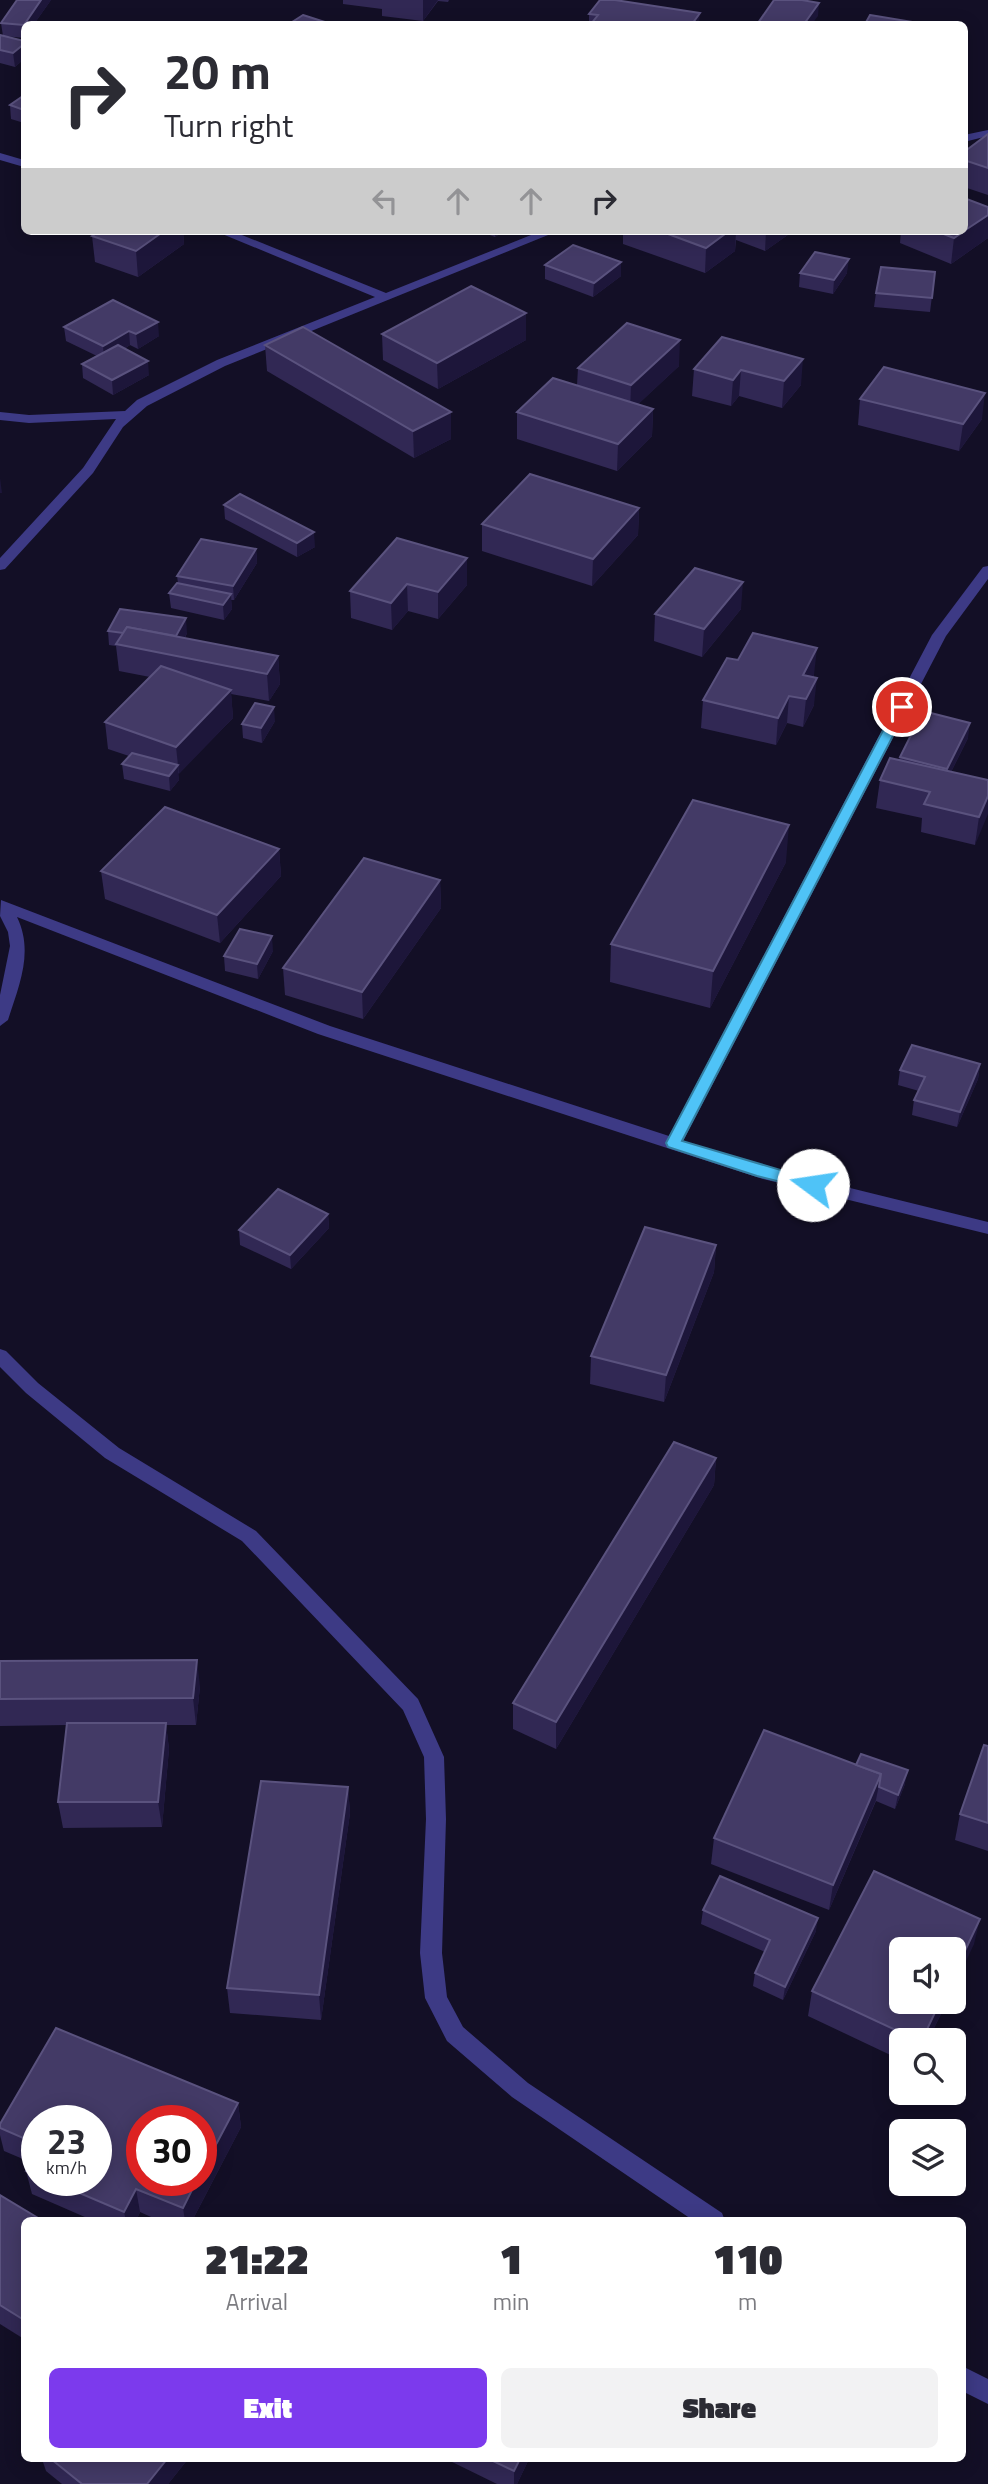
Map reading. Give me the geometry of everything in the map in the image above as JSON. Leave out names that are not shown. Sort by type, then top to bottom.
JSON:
[{"type":"street","points":[[968,138],[988,133]]},
{"type":"street","points":[[0,156],[21,163]]},
{"type":"street","points":[[231,235],[383,296]]},
{"type":"street","points":[[0,566],[88,470],[126,415],[142,403],[221,363],[383,296],[542,235]]},
{"type":"street","points":[[0,415],[40,419],[126,415]]},
{"type":"street","points":[[673,1143],[939,635],[988,570]]},
{"type":"street","points":[[1,905],[324,1030],[763,1172],[988,1228]]},
{"type":"street","points":[[0,1020],[19,957],[16,928],[1,905]]},
{"type":"street","points":[[0,1356],[32,1388],[112,1453],[249,1536],[411,1705],[434,1758],[436,1819],[431,1952],[436,1998],[455,2034],[520,2090],[709,2217]]},
{"type":"street","points":[[966,2380],[988,2392]]},
{"type":"building","points":[[17,0],[41,0],[27,21],[21,21],[21,25],[1,23]]},
{"type":"building","points":[[600,0],[700,13],[694,21],[593,21],[598,15],[589,14]]},
{"type":"building","points":[[774,0],[819,3],[806,21],[759,21]]},
{"type":"building","points":[[303,15],[322,21],[294,21]]},
{"type":"building","points":[[870,15],[907,21],[867,21]]},
{"type":"building","points":[[0,35],[21,40],[21,46],[13,53],[0,50]]},
{"type":"building","points":[[21,97],[21,109],[10,105]]},
{"type":"building","points":[[988,134],[988,168],[968,161],[968,149]]},
{"type":"building","points":[[968,200],[988,207],[988,215],[968,228]]},
{"type":"building","points":[[94,235],[158,235],[136,251]]},
{"type":"building","points":[[671,235],[724,235],[706,248]]},
{"type":"building","points":[[573,245],[621,262],[594,283],[545,265]]},
{"type":"building","points":[[815,252],[849,259],[834,280],[800,273]]},
{"type":"building","points":[[881,267],[935,272],[932,298],[876,293]]},
{"type":"building","points":[[471,286],[526,313],[437,363],[382,334]]},
{"type":"building","points":[[113,300],[158,322],[136,334],[129,331],[103,346],[64,327]]},
{"type":"building","points":[[627,323],[680,340],[631,385],[578,368]]},
{"type":"building","points":[[303,327],[451,412],[413,431],[265,345]]},
{"type":"building","points":[[722,337],[803,359],[784,381],[741,370],[733,380],[694,369]]},
{"type":"building","points":[[118,345],[148,361],[112,380],[82,364]]},
{"type":"building","points":[[884,367],[985,393],[963,424],[860,399]]},
{"type":"building","points":[[553,378],[653,409],[618,444],[517,412]]},
{"type":"building","points":[[530,474],[639,508],[593,559],[482,524]]},
{"type":"building","points":[[240,494],[314,532],[297,543],[224,505]]},
{"type":"building","points":[[397,538],[467,558],[438,592],[407,584],[391,603],[350,591]]},
{"type":"building","points":[[201,539],[256,549],[233,586],[177,576]]},
{"type":"building","points":[[695,568],[743,582],[704,629],[655,614]]},
{"type":"building","points":[[177,583],[231,594],[223,605],[169,593]]},
{"type":"building","points":[[120,609],[186,618],[176,636],[127,627],[123,633],[108,631]]},
{"type":"building","points":[[127,627],[278,656],[267,674],[116,644]]},
{"type":"building","points":[[753,633],[817,648],[803,675],[817,678],[806,699],[789,696],[778,718],[703,700],[727,658],[738,660]]},
{"type":"building","points":[[161,666],[231,690],[176,747],[105,722]]},
{"type":"building","points":[[255,703],[274,707],[261,728],[242,724]]},
{"type":"building","points":[[923,711],[970,723],[947,769],[900,757]]},
{"type":"building","points":[[132,753],[178,765],[169,776],[122,764]]},
{"type":"building","points":[[890,758],[988,780],[988,796],[979,817],[924,804],[930,792],[880,780]]},
{"type":"building","points":[[693,800],[789,825],[713,971],[611,944]]},
{"type":"building","points":[[165,807],[279,849],[217,915],[101,871]]},
{"type":"building","points":[[364,858],[440,880],[362,992],[283,968]]},
{"type":"building","points":[[240,929],[272,936],[257,964],[224,956]]},
{"type":"building","points":[[912,1045],[980,1064],[960,1112],[914,1100],[925,1077],[900,1070]]},
{"type":"building","points":[[278,1189],[328,1214],[290,1255],[239,1230]]},
{"type":"building","points":[[645,1227],[716,1245],[666,1375],[591,1356]]},
{"type":"building","points":[[674,1442],[716,1458],[556,1722],[513,1703]]},
{"type":"building","points":[[197,1660],[193,1698],[0,1699],[0,1661]]},
{"type":"building","points":[[67,1723],[166,1723],[158,1802],[58,1802]]},
{"type":"building","points":[[764,1730],[881,1774],[833,1885],[714,1838]]},
{"type":"building","points":[[984,1745],[988,1746],[988,1823],[960,1814]]},
{"type":"building","points":[[861,1754],[908,1770],[898,1795],[879,1787],[881,1774],[856,1765]]},
{"type":"building","points":[[261,1781],[348,1787],[319,1995],[227,1988]]},
{"type":"building","points":[[874,1871],[980,1919],[966,1949],[966,1937],[889,1937],[889,2014],[934,2014],[928,2028],[891,2028],[812,1991]]},
{"type":"building","points":[[720,1876],[818,1918],[785,1987],[755,1973],[770,1940],[703,1910]]},
{"type":"building","points":[[56,2028],[238,2103],[217,2143],[217,2105],[126,2105],[126,2196],[132,2196],[124,2212],[86,2196],[112,2196],[112,2105],[21,2105],[21,2137],[0,2128]]},
{"type":"building","points":[[0,2195],[36,2217],[21,2217],[21,2318],[0,2305]]},
{"type":"building","points":[[153,2196],[189,2196],[183,2208]]},
{"type":"building","points":[[55,2462],[165,2462],[147,2484],[82,2484]]},
{"type":"building","points":[[495,2462],[518,2462],[514,2471]]},
{"type":"route","points":[[813,1185],[673,1143],[902,707]]}]
